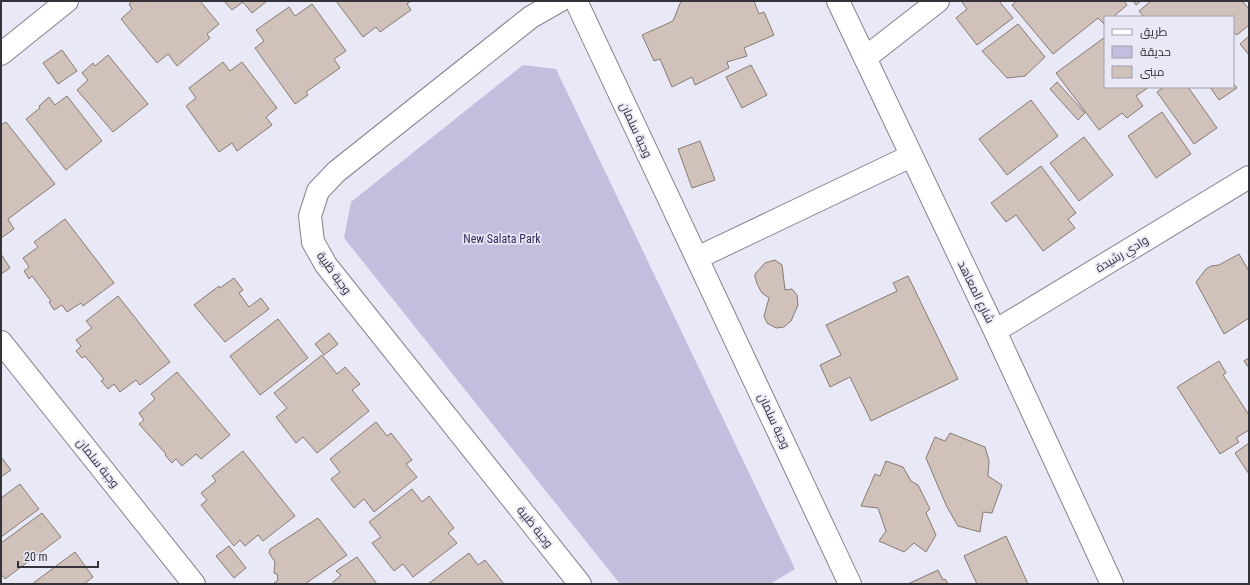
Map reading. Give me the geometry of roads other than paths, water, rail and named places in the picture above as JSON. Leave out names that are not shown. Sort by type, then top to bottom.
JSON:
[{"type":"street","points":[[1,54],[67,1]]},
{"type":"street","name":"وجبة ظبية","points":[[559,1],[530,17],[336,172],[318,191],[310,216],[313,242],[326,265],[580,584]]},
{"type":"street","name":"وجبة سلمان","points":[[576,1],[850,584]]},
{"type":"street","name":"شارع المعاهد","points":[[838,1],[995,332],[1112,584]]},
{"type":"street","points":[[865,58],[938,1]]},
{"type":"street","points":[[697,258],[911,156]]},
{"type":"street","name":"وادي رشيدة","points":[[995,332],[1249,177]]},
{"type":"street","name":"وجبة سلمان","points":[[1,342],[194,584]]},
{"type":"park label","name":"New Salata Park","points":[[502,239]]}]
